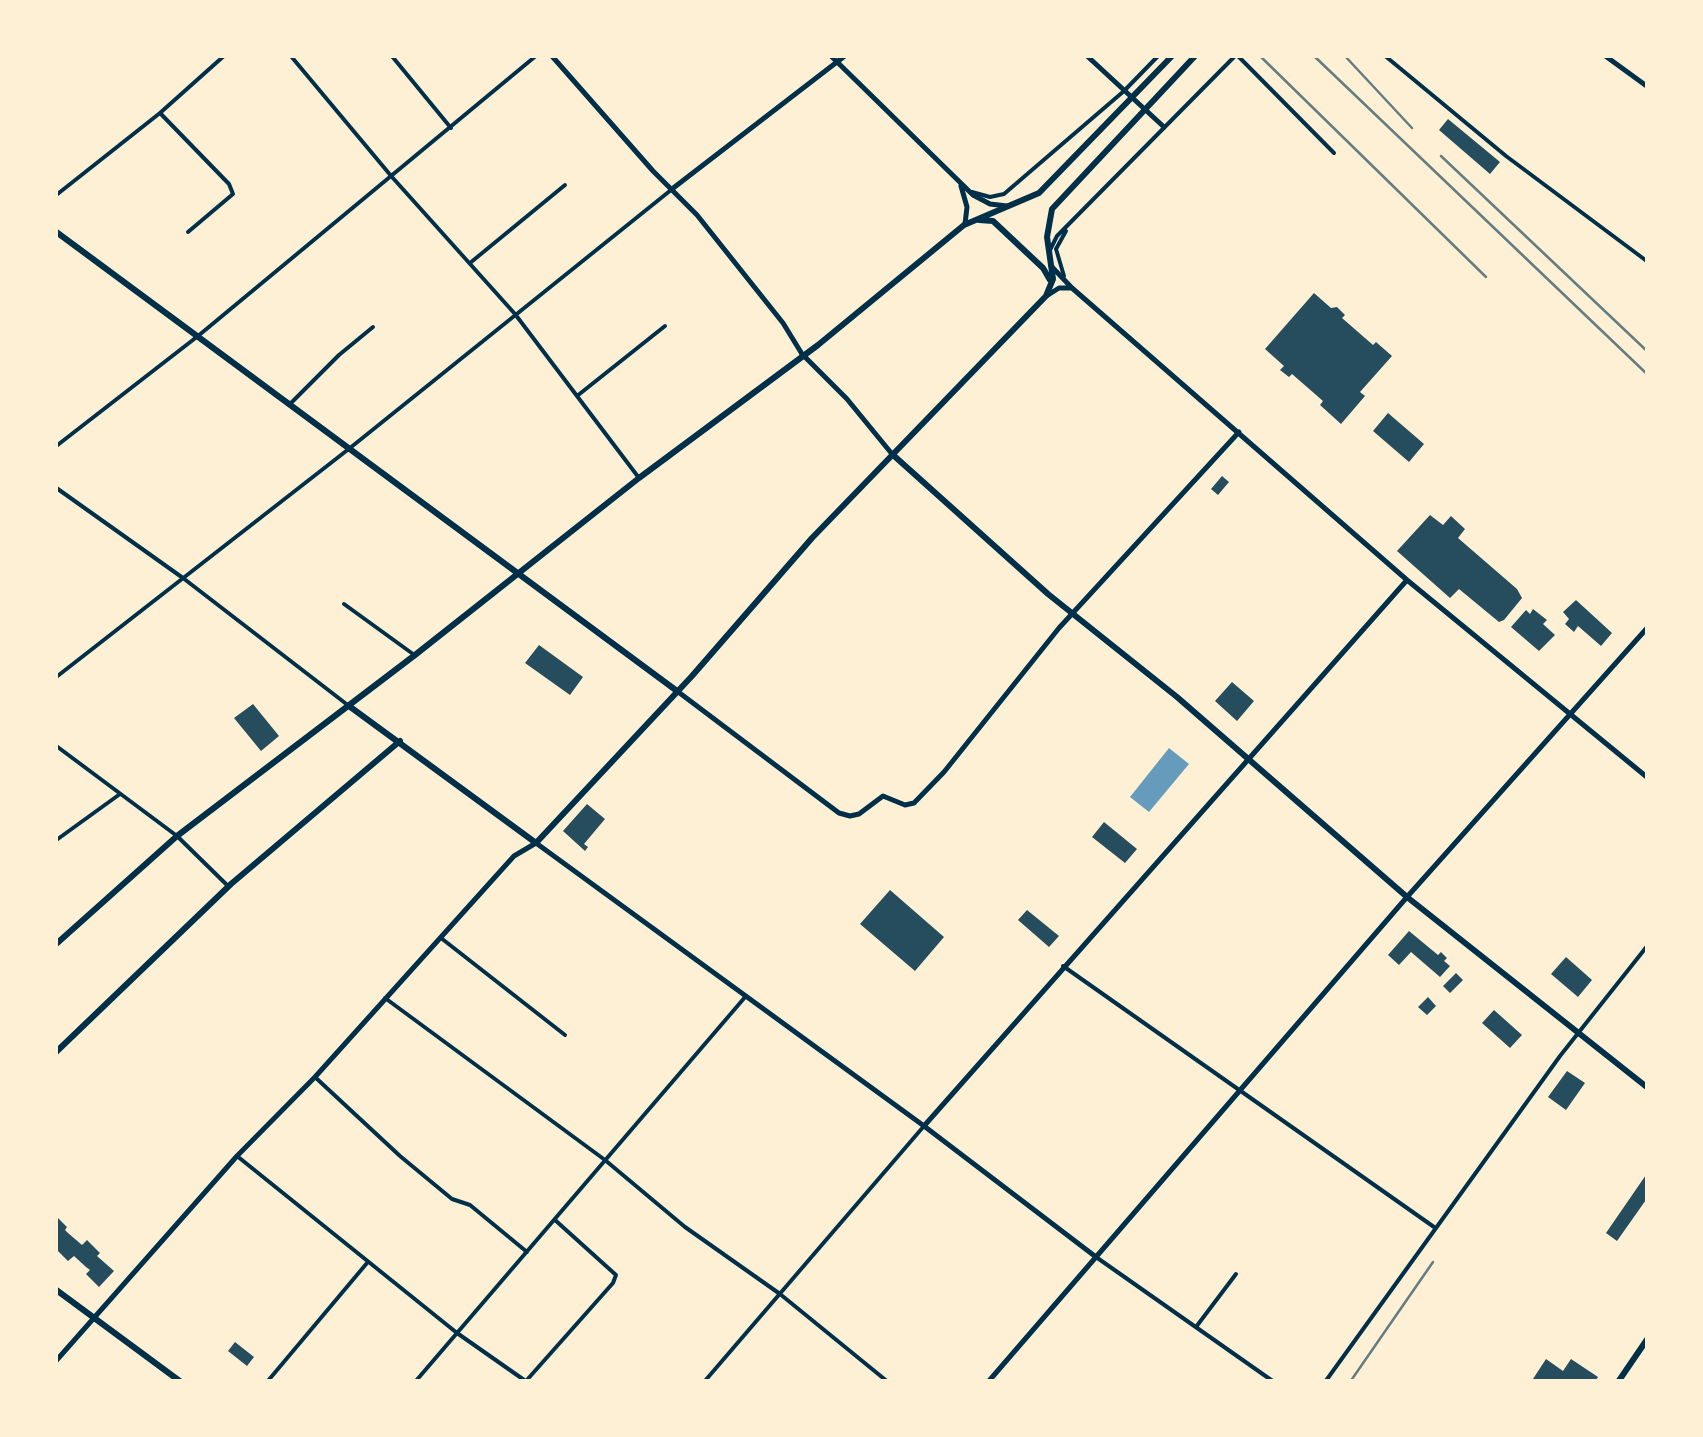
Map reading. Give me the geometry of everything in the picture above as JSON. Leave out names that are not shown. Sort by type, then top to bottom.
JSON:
[{"type":"main road","points":[[55,944],[176,836],[415,655],[966,225],[1034,197],[1173,55]]},
{"type":"main road","points":[[349,706],[536,843],[678,691],[812,538],[1046,296],[1051,287],[1052,267],[1049,218],[1065,193],[1196,55]]},
{"type":"main road","points":[[966,225],[993,221],[1044,268],[1051,287]]},
{"type":"main road","points":[[55,231],[678,691]]},
{"type":"main road","points":[[892,454],[990,544],[1177,697],[1407,897],[1648,1088]]},
{"type":"main road","points":[[56,1048],[228,886],[400,741]]},
{"type":"main road","points":[[55,1289],[181,1382]]},
{"type":"main road","points":[[1618,1382],[1648,1338]]},
{"type":"street","points":[[55,196],[160,113],[225,55]]},
{"type":"street","points":[[290,55],[392,177],[516,314],[639,478]]},
{"type":"street","points":[[391,55],[452,128]]},
{"type":"street","points":[[55,447],[198,336],[537,55]]},
{"type":"street","points":[[551,55],[697,215],[802,354],[847,399],[892,454]]},
{"type":"street","points":[[830,55],[960,184],[984,202],[1012,206]]},
{"type":"street","points":[[55,678],[846,55]]},
{"type":"street","points":[[1086,55],[1164,127]]},
{"type":"street","points":[[960,184],[984,196],[1004,194],[1124,91],[1159,55]]},
{"type":"street","points":[[1050,255],[1055,238],[1236,55],[1334,153]]},
{"type":"street","points":[[1384,55],[1506,156],[1648,262]]},
{"type":"street","points":[[1604,55],[1648,87]]},
{"type":"street","points":[[160,113],[229,184],[233,194],[188,232]]},
{"type":"street","points":[[960,184],[967,207],[966,225]]},
{"type":"street","points":[[470,264],[565,185]]},
{"type":"street","points":[[1072,288],[1060,269],[1056,250],[1060,238],[1077,217]]},
{"type":"street","points":[[1052,267],[1407,580],[1648,778]]},
{"type":"street","points":[[1046,296],[1059,288],[1072,288]]},
{"type":"street","points":[[577,396],[665,326]]},
{"type":"street","points":[[290,404],[338,355],[373,327]]},
{"type":"street","points":[[678,691],[839,813],[859,814],[883,796],[905,805],[914,803],[1073,614],[1239,432]]},
{"type":"street","points":[[55,487],[183,578],[349,706]]},
{"type":"street","points":[[704,1382],[1063,966],[1250,761],[1407,580]]},
{"type":"street","points":[[344,604],[415,655]]},
{"type":"street","points":[[988,1382],[1407,897],[1648,627]]},
{"type":"street","points":[[55,663],[64,670]]},
{"type":"street","points":[[55,746],[176,836],[228,886]]},
{"type":"street","points":[[55,841],[120,794]]},
{"type":"street","points":[[55,1362],[237,1156],[514,856],[536,843],[924,1126],[1096,1257],[1274,1382]]},
{"type":"street","points":[[441,938],[566,1035]]},
{"type":"street","points":[[1325,1382],[1434,1227],[1648,944]]},
{"type":"street","points":[[1063,966],[1434,1227]]},
{"type":"street","points":[[415,1382],[746,996]]},
{"type":"street","points":[[385,998],[606,1160],[685,1227],[780,1294],[888,1382]]},
{"type":"street","points":[[314,1077],[413,1167],[452,1199],[470,1205],[527,1252]]},
{"type":"street","points":[[237,1156],[367,1263],[526,1381],[616,1275],[555,1220]]},
{"type":"street","points":[[267,1382],[367,1263]]},
{"type":"street","points":[[1196,1327],[1236,1274]]},
{"type":"water","points":[[1169,748],[1189,764],[1149,812],[1130,797]]},
{"type":"building","points":[[1448,119],[1500,162],[1490,174],[1439,130]]},
{"type":"building","points":[[1314,293],[1331,308],[1337,307],[1345,315],[1342,318],[1392,356],[1360,392],[1365,396],[1341,424],[1320,405],[1323,401],[1292,374],[1289,377],[1280,370],[1284,366],[1265,349]]},
{"type":"building","points":[[1388,413],[1424,444],[1409,462],[1373,431]]},
{"type":"building","points":[[1222,476],[1229,482],[1218,495],[1211,489]]},
{"type":"building","points":[[1430,515],[1443,525],[1451,516],[1465,529],[1458,538],[1517,589],[1522,598],[1504,620],[1499,622],[1459,589],[1450,598],[1397,551]]},
{"type":"building","points":[[1576,600],[1612,633],[1601,646],[1578,626],[1574,632],[1565,624],[1569,619],[1563,612]]},
{"type":"building","points":[[1533,609],[1547,620],[1543,624],[1555,635],[1539,651],[1511,627],[1526,610],[1530,614]]},
{"type":"building","points":[[539,645],[583,677],[570,695],[525,663]]},
{"type":"building","points":[[1232,682],[1254,701],[1237,721],[1215,701]]},
{"type":"building","points":[[253,704],[279,736],[261,751],[234,718]]},
{"type":"building","points":[[587,804],[605,819],[584,844],[588,847],[585,851],[563,831]]},
{"type":"building","points":[[1104,822],[1137,849],[1125,863],[1092,837]]},
{"type":"building","points":[[890,890],[944,937],[915,971],[860,924]]},
{"type":"building","points":[[1027,910],[1059,936],[1049,947],[1018,920]]},
{"type":"building","points":[[1409,931],[1447,958],[1444,961],[1450,966],[1440,977],[1411,952],[1399,965],[1388,955]]},
{"type":"building","points":[[1566,957],[1592,980],[1578,997],[1551,974]]},
{"type":"building","points":[[1456,973],[1463,980],[1450,993],[1443,986]]},
{"type":"building","points":[[1428,997],[1436,1006],[1427,1015],[1418,1007]]},
{"type":"building","points":[[1494,1010],[1522,1035],[1510,1048],[1482,1023]]},
{"type":"building","points":[[1567,1071],[1585,1083],[1566,1110],[1548,1097]]},
{"type":"building","points":[[1648,1172],[1648,1197],[1617,1241],[1606,1233]]},
{"type":"building","points":[[55,1215],[68,1233],[82,1245],[87,1240],[114,1271],[99,1287],[86,1274],[90,1270],[74,1256],[68,1261],[55,1248]]},
{"type":"building","points":[[235,1342],[254,1357],[247,1366],[228,1351]]},
{"type":"building","points":[[1546,1359],[1563,1371],[1571,1359],[1598,1377],[1595,1382],[1531,1382]]},
{"type":"railway","points":[[1259,55],[1486,277]]},
{"type":"railway","points":[[1313,55],[1648,375]]},
{"type":"railway","points":[[1344,55],[1412,128]]},
{"type":"railway","points":[[1441,156],[1648,352]]},
{"type":"railway","points":[[1350,1382],[1433,1262]]}]
